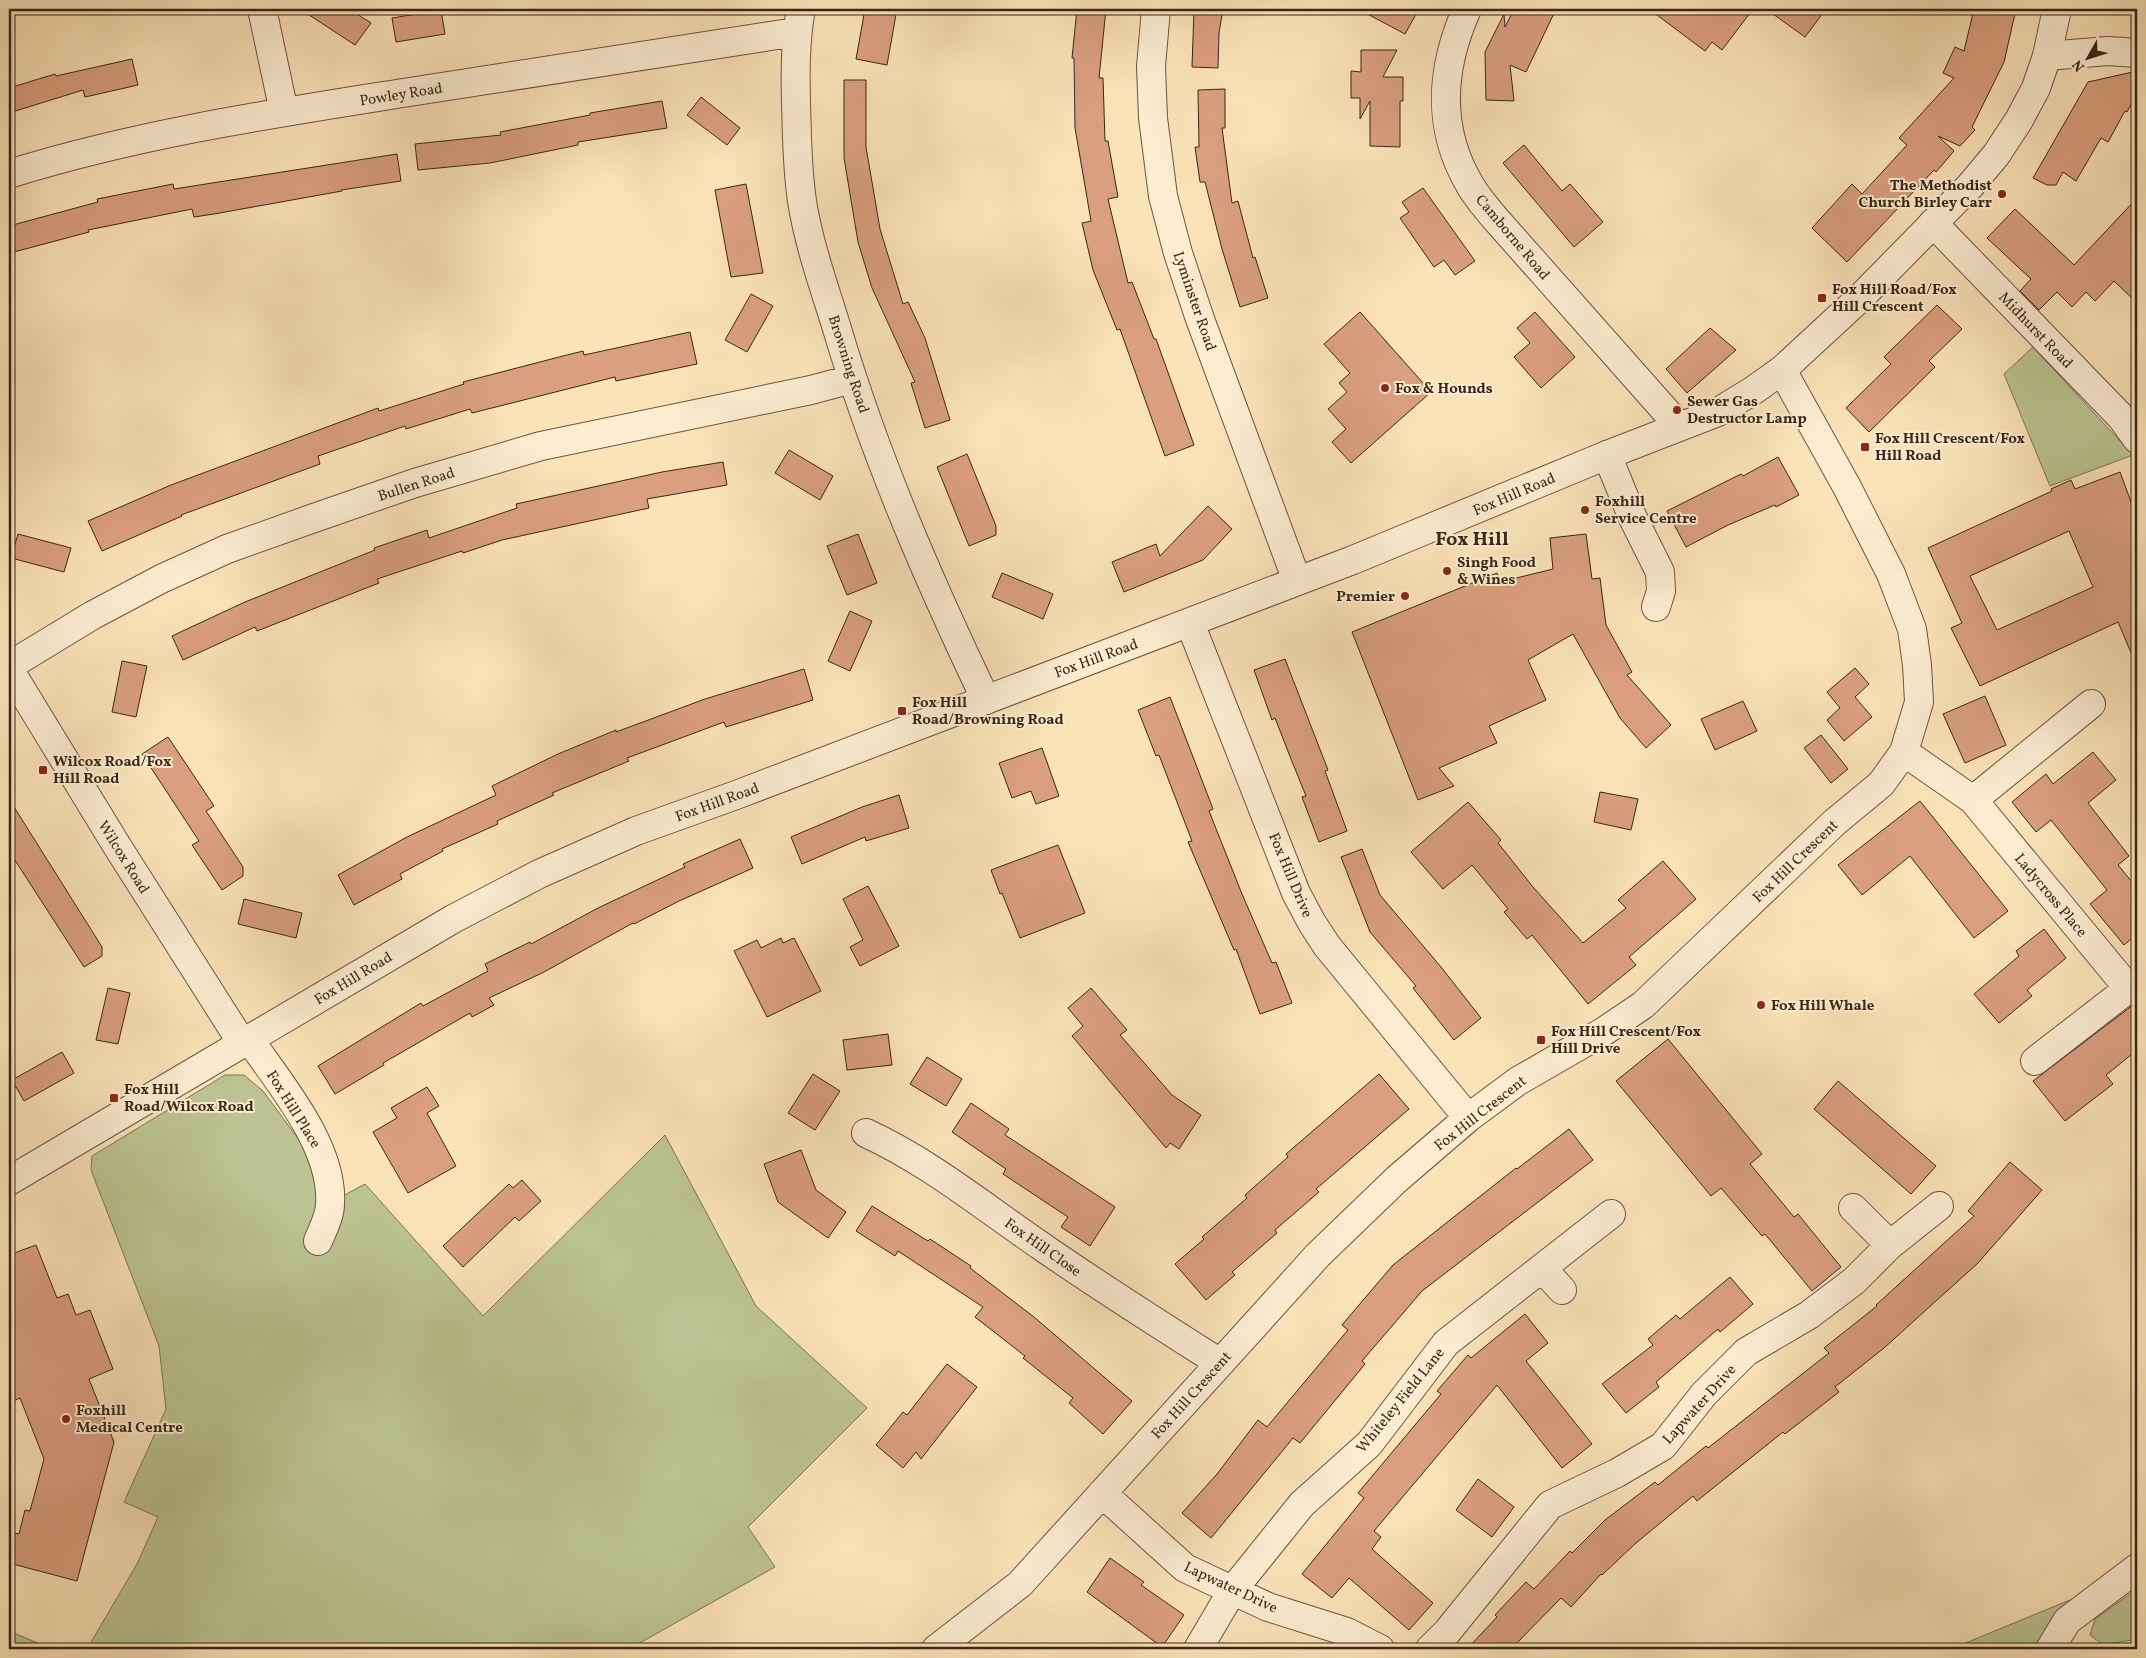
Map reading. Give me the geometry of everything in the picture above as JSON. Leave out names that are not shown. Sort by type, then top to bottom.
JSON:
[{"type":"street","points":[[262,9],[284,112]]},
{"type":"street","name":"Lyminster Road","points":[[1156,9],[1151,66],[1153,118],[1163,196],[1178,253],[1200,319],[1297,581]]},
{"type":"street","name":"Camborne Road","points":[[1467,9],[1455,36],[1446,76],[1446,118],[1457,156],[1470,185],[1493,216],[1679,426]]},
{"type":"street","name":"Fox Hill Road","points":[[9,1181],[452,919],[539,874],[636,832],[1362,557],[1607,455],[1718,412],[1782,370],[1860,298],[1970,186],[1996,155],[2019,120],[2036,88],[2047,56],[2057,9]]},
{"type":"street","name":"Powley Road","points":[[9,174],[149,137],[799,20]]},
{"type":"street","name":"Browning Road","points":[[799,20],[797,150],[802,201],[815,256],[852,379],[882,460],[938,600],[986,700]]},
{"type":"street","points":[[2047,56],[2108,51],[2137,53]]},
{"type":"street","name":"Midhurst Road","points":[[1932,223],[2121,418],[2137,439]]},
{"type":"street","name":"Fox Hill Crescent","points":[[936,1649],[1020,1584],[1318,1255],[1397,1179],[1468,1118],[1518,1081],[1603,1032],[1643,1005],[1835,822],[1881,784],[1904,752],[1919,702],[1917,664],[1912,629],[1891,574],[1847,486],[1782,370]]},
{"type":"street","name":"Bullen Road","points":[[9,667],[93,615],[162,579],[219,553],[414,483],[541,446],[811,390],[852,379]]},
{"type":"street","points":[[1607,455],[1632,516],[1660,572],[1661,591],[1656,607]]},
{"type":"street","name":"Fox Hill Drive","points":[[1190,623],[1296,893],[1312,923],[1327,946],[1468,1118]]},
{"type":"street","name":"Wilcox Road","points":[[9,667],[117,846],[246,1041]]},
{"type":"street","points":[[1973,800],[2091,704]]},
{"type":"street","name":"Ladycross Place","points":[[1904,752],[1973,800],[2133,986],[2035,1061]]},
{"type":"street","name":"Fox Hill Place","points":[[246,1041],[301,1116],[322,1155],[329,1180],[330,1205],[318,1240]]},
{"type":"street","name":"Fox Hill Close","points":[[866,1133],[890,1144],[960,1188],[1084,1276],[1220,1363]]},
{"type":"street","name":"Lapwater Drive","points":[[1430,1649],[1447,1632],[1550,1505],[1617,1473],[1662,1446],[1704,1394],[1746,1352],[1809,1315],[1854,1281],[1890,1245],[1939,1206]]},
{"type":"street","points":[[1853,1208],[1890,1245]]},
{"type":"street","name":"Whiteley Field Lane","points":[[1198,1649],[1232,1591],[1302,1504],[1369,1444],[1446,1343],[1611,1214]]},
{"type":"street","points":[[1542,1268],[1562,1290]]},
{"type":"street","name":"Lapwater Drive","points":[[1102,1493],[1185,1568],[1268,1607],[1347,1632],[1380,1649]]},
{"type":"street","points":[[2050,1649],[2068,1621],[2137,1568]]},
{"type":"green space","points":[[2033,347],[2133,455],[2050,486],[2004,374]]},
{"type":"green space","points":[[225,1075],[244,1075],[263,1091],[341,1197],[365,1184],[483,1316],[665,1135],[756,1306],[867,1408],[748,1527],[775,1567],[629,1649],[87,1649],[137,1564],[158,1517],[124,1502],[166,1409],[159,1346],[91,1170],[92,1156]]},
{"type":"green space","points":[[2137,1589],[2137,1639],[2103,1645],[2090,1635],[2095,1619]]},
{"type":"green space","points":[[2070,1600],[2031,1649],[1951,1649]]},
{"type":"green space","points":[[9,1631],[52,1649],[9,1649]]},
{"type":"building","points":[[300,9],[349,9],[371,23],[355,45]]},
{"type":"building","points":[[865,9],[897,9],[887,65],[856,59]]},
{"type":"building","points":[[1077,9],[1106,9],[1099,78],[1103,78],[1105,141],[1108,141],[1118,197],[1108,199],[1128,283],[1132,282],[1154,339],[1156,339],[1194,445],[1165,456],[1120,329],[1117,330],[1093,270],[1082,223],[1091,221],[1075,128],[1074,58],[1072,58]]},
{"type":"building","points":[[1194,9],[1223,9],[1219,33],[1218,68],[1192,67]]},
{"type":"building","points":[[1358,9],[1419,9],[1405,34]]},
{"type":"building","points":[[1514,9],[1556,9],[1526,72],[1510,65],[1514,101],[1486,100],[1485,52],[1504,14],[1505,27]]},
{"type":"building","points":[[1649,9],[1753,9],[1722,50],[1712,42],[1705,51]]},
{"type":"building","points":[[1766,9],[1826,9],[1805,37]]},
{"type":"building","points":[[1974,9],[2016,9],[2004,62],[1972,127],[1975,130],[1960,146],[1938,136],[1954,151],[1936,172],[1934,170],[1847,262],[1812,228],[1852,184],[1862,194],[1907,145],[1899,138],[1954,78],[1943,73],[1955,47],[1964,51]]},
{"type":"building","points":[[441,10],[445,34],[396,42],[392,18]]},
{"type":"building","points":[[1361,50],[1397,50],[1383,77],[1403,77],[1403,101],[1400,101],[1400,147],[1370,146],[1370,101],[1360,119],[1360,98],[1351,98],[1351,71],[1361,72]]},
{"type":"building","points":[[132,59],[138,85],[85,97],[83,90],[9,113],[9,88],[55,74],[56,76]]},
{"type":"building","points":[[2137,71],[2137,92],[2127,112],[2125,111],[2108,142],[2101,138],[2076,181],[2063,172],[2056,185],[2047,185],[2033,178],[2088,82]]},
{"type":"building","points":[[844,80],[866,80],[866,147],[880,229],[903,304],[908,302],[925,338],[950,420],[925,428],[911,383],[915,382],[872,288],[858,242],[844,158]]},
{"type":"building","points":[[1225,89],[1225,128],[1222,128],[1232,203],[1238,201],[1253,258],[1255,257],[1268,298],[1240,307],[1222,249],[1205,182],[1200,182],[1195,147],[1199,147],[1198,90]]},
{"type":"building","points":[[701,97],[740,128],[727,145],[687,115]]},
{"type":"building","points":[[662,101],[667,128],[578,142],[578,145],[490,163],[418,170],[415,144],[501,135],[500,132],[590,115],[590,113]]},
{"type":"building","points":[[1524,145],[1562,191],[1570,184],[1603,222],[1574,247],[1503,163]]},
{"type":"building","points":[[397,154],[401,181],[194,217],[192,209],[88,230],[89,232],[14,252],[9,232],[9,226],[98,202],[97,199],[173,184],[174,189]]},
{"type":"building","points":[[746,184],[763,273],[731,277],[715,190]]},
{"type":"building","points":[[1423,188],[1475,261],[1455,275],[1444,260],[1434,267],[1400,218],[1409,212],[1402,202]]},
{"type":"building","points":[[2137,198],[2137,303],[2114,281],[2095,301],[2086,292],[2072,307],[2057,292],[2039,310],[2020,291],[2031,279],[1987,238],[2015,209],[2074,265]]},
{"type":"building","points":[[751,294],[773,306],[747,352],[725,340]]},
{"type":"building","points":[[1937,305],[1962,329],[1929,361],[1935,367],[1869,432],[1846,408],[1891,364],[1884,357]]},
{"type":"building","name":"Fox & Hounds","points":[[1360,312],[1431,392],[1351,463],[1332,442],[1346,429],[1328,409],[1347,392],[1339,383],[1350,373],[1324,344]]},
{"type":"building","points":[[1535,312],[1575,357],[1541,388],[1514,357],[1530,343],[1517,328]]},
{"type":"building","points":[[1710,328],[1736,350],[1687,393],[1666,369]]},
{"type":"building","points":[[690,332],[697,364],[616,381],[615,377],[472,413],[470,409],[406,429],[405,426],[318,456],[320,464],[181,515],[102,551],[88,521],[171,485],[378,408],[379,411],[464,384],[463,382],[583,351],[584,355]]},
{"type":"building","points":[[789,450],[833,476],[820,500],[775,473]]},
{"type":"building","points":[[967,454],[996,526],[996,535],[969,546],[937,467]]},
{"type":"building","points":[[1778,457],[1799,495],[1776,507],[1775,505],[1728,525],[1686,547],[1667,511],[1741,474],[1743,476]]},
{"type":"building","points":[[723,462],[727,485],[647,499],[649,508],[502,540],[463,553],[462,551],[377,579],[379,583],[257,631],[255,627],[183,660],[172,636],[245,602],[375,550],[374,548],[427,530],[429,538],[517,508],[516,504],[662,472]]},
{"type":"building","points":[[2120,472],[2137,518],[2137,667],[2118,622],[1980,686],[1951,628],[1962,623],[1928,548],[2052,491],[2051,489],[2071,480],[2075,489]],"holes":[[[2069,531],[2093,587],[1997,630],[1970,576]]]},
{"type":"building","points":[[1208,506],[1232,529],[1203,560],[1124,592],[1112,562],[1156,544],[1160,556]]},
{"type":"building","points":[[18,534],[71,548],[64,572],[11,558]]},
{"type":"building","points":[[858,534],[877,583],[847,595],[827,546]]},
{"type":"building","points":[[1586,534],[1592,579],[1600,578],[1606,625],[1632,672],[1627,675],[1671,725],[1646,748],[1620,718],[1573,634],[1528,660],[1546,700],[1489,726],[1497,743],[1439,768],[1454,786],[1418,800],[1352,632],[1497,573],[1500,582],[1553,569],[1550,538]]},
{"type":"building","points":[[1002,573],[1053,594],[1043,619],[992,597]]},
{"type":"building","points":[[850,611],[872,621],[850,671],[828,661]]},
{"type":"building","points":[[1285,659],[1328,770],[1325,771],[1347,831],[1319,842],[1302,797],[1306,796],[1275,718],[1272,720],[1254,670]]},
{"type":"building","points":[[122,661],[147,666],[136,717],[112,712]]},
{"type":"building","points":[[1855,668],[1869,684],[1855,697],[1872,717],[1844,741],[1827,720],[1840,708],[1827,692]]},
{"type":"building","points":[[804,669],[813,700],[726,727],[724,722],[627,758],[629,761],[552,793],[554,795],[497,821],[498,824],[442,849],[443,851],[400,874],[402,879],[354,905],[338,875],[407,837],[496,795],[492,786],[558,754],[616,730],[616,732],[705,699]]},
{"type":"building","points":[[1985,696],[2006,745],[1965,763],[1943,714]]},
{"type":"building","points":[[1170,697],[1213,809],[1209,811],[1242,894],[1272,963],[1276,962],[1292,1003],[1260,1014],[1236,949],[1234,950],[1188,842],[1192,841],[1159,755],[1156,756],[1138,710]]},
{"type":"building","points":[[1743,701],[1757,731],[1715,750],[1701,719]]},
{"type":"building","points":[[1821,735],[1848,769],[1831,783],[1804,748]]},
{"type":"building","points":[[168,737],[214,806],[206,811],[243,867],[243,876],[222,890],[192,845],[199,841],[142,754]]},
{"type":"building","points":[[1042,748],[1059,796],[1036,804],[1031,791],[1012,798],[999,763]]},
{"type":"building","points":[[2093,752],[2116,780],[2088,803],[2129,856],[2118,865],[2137,888],[2137,934],[2124,945],[2090,904],[2107,890],[2051,820],[2036,832],[2012,802],[2046,774],[2053,784]]},
{"type":"building","points":[[1600,792],[1638,799],[1631,830],[1594,822]]},
{"type":"building","points":[[899,795],[909,828],[866,841],[865,837],[802,864],[791,837],[862,807]]},
{"type":"building","points":[[9,799],[102,947],[102,956],[84,967],[9,851]]},
{"type":"building","points":[[1920,801],[2008,911],[1974,938],[1910,856],[1862,895],[1838,865]]},
{"type":"building","points":[[1468,802],[1501,840],[1498,843],[1533,887],[1583,943],[1626,908],[1618,900],[1663,861],[1696,899],[1629,957],[1636,965],[1588,1004],[1532,935],[1527,939],[1504,912],[1508,909],[1472,865],[1443,889],[1411,852]]},
{"type":"building","points":[[740,839],[753,868],[633,923],[544,972],[489,998],[494,1005],[472,1017],[470,1013],[383,1063],[384,1065],[335,1094],[318,1066],[421,1003],[423,1006],[488,971],[485,964],[530,942],[531,944],[598,908],[685,867],[683,864]]},
{"type":"building","points":[[1058,845],[1085,913],[1020,938],[991,870]]},
{"type":"building","points":[[1362,849],[1380,895],[1481,1018],[1454,1040],[1413,988],[1416,986],[1370,932],[1341,857]]},
{"type":"building","points":[[868,886],[899,946],[860,966],[850,947],[863,940],[843,899]]},
{"type":"building","points":[[244,899],[302,913],[296,938],[238,924]]},
{"type":"building","points":[[2044,929],[2066,958],[2027,990],[2032,996],[1999,1023],[1974,994],[2019,956],[2016,951]]},
{"type":"building","points":[[781,938],[783,943],[794,938],[821,991],[767,1017],[734,951],[757,940],[761,948]]},
{"type":"building","points":[[108,988],[130,993],[118,1044],[96,1040]]},
{"type":"building","points":[[1091,988],[1127,1030],[1120,1035],[1172,1095],[1201,1115],[1179,1149],[1170,1143],[1166,1148],[1072,1036],[1083,1026],[1068,1008]]},
{"type":"building","points":[[2137,1002],[2137,1050],[2106,1075],[2113,1084],[2065,1121],[2033,1081]]},
{"type":"building","points":[[888,1034],[892,1065],[847,1070],[843,1040]]},
{"type":"building","points":[[1668,1039],[1762,1154],[1750,1164],[1794,1217],[1798,1214],[1841,1267],[1812,1291],[1765,1234],[1762,1236],[1721,1188],[1711,1196],[1616,1081]]},
{"type":"building","points":[[62,1052],[74,1073],[24,1101],[12,1080]]},
{"type":"building","points":[[927,1057],[962,1079],[946,1106],[910,1084]]},
{"type":"building","points":[[813,1074],[840,1091],[815,1130],[788,1113]]},
{"type":"building","points":[[1379,1074],[1409,1109],[1316,1189],[1319,1192],[1275,1230],[1277,1233],[1232,1272],[1235,1275],[1206,1300],[1175,1264],[1204,1239],[1202,1237],[1247,1198],[1245,1195],[1288,1157],[1286,1154]]},
{"type":"building","points":[[1838,1081],[1936,1166],[1911,1194],[1814,1109]]},
{"type":"building","points":[[427,1087],[439,1106],[427,1113],[456,1166],[408,1193],[373,1132],[397,1118],[391,1108]]},
{"type":"building","points":[[971,1103],[1009,1129],[1005,1135],[1115,1207],[1090,1246],[1061,1227],[1068,1217],[1003,1174],[1006,1169],[952,1132]]},
{"type":"building","points":[[1569,1129],[1593,1160],[1422,1291],[1362,1361],[1365,1364],[1300,1443],[1293,1438],[1211,1538],[1182,1513],[1217,1474],[1258,1420],[1267,1427],[1348,1330],[1342,1325],[1393,1265],[1516,1168]]},
{"type":"building","points":[[801,1150],[816,1190],[846,1212],[828,1238],[778,1202],[764,1164]]},
{"type":"building","points":[[2010,1162],[2042,1190],[1978,1263],[1884,1348],[1835,1387],[1839,1392],[1785,1434],[1783,1432],[1697,1501],[1693,1496],[1601,1574],[1571,1607],[1561,1598],[1511,1649],[1467,1649],[1526,1582],[1534,1589],[1570,1551],[1572,1553],[1605,1520],[1655,1482],[1658,1485],[1706,1446],[1708,1448],[1829,1353],[1824,1348],[1877,1306],[1974,1216],[1968,1211]]},
{"type":"building","points":[[522,1180],[541,1201],[519,1221],[515,1217],[463,1267],[443,1246],[509,1184],[513,1188]]},
{"type":"building","points":[[872,1206],[928,1241],[930,1239],[971,1266],[970,1268],[1034,1317],[1132,1401],[1103,1434],[1069,1403],[1073,1398],[1023,1358],[1025,1356],[975,1317],[983,1307],[898,1251],[895,1256],[856,1231]]},
{"type":"building","name":"Foxhill Medical Centre","points":[[36,1245],[57,1298],[68,1294],[76,1315],[90,1310],[113,1369],[89,1379],[114,1442],[77,1581],[9,1563],[9,1553],[14,1533],[19,1534],[25,1510],[30,1511],[44,1459],[20,1398],[9,1403],[9,1255]]},
{"type":"building","points":[[1730,1277],[1753,1304],[1720,1332],[1718,1329],[1656,1382],[1659,1387],[1626,1413],[1602,1384],[1653,1345],[1648,1339],[1676,1315],[1680,1319]]},
{"type":"building","points":[[1525,1314],[1548,1343],[1526,1361],[1592,1444],[1562,1468],[1497,1385],[1374,1531],[1381,1537],[1372,1549],[1433,1603],[1409,1630],[1349,1578],[1332,1598],[1302,1574],[1364,1498],[1358,1493],[1441,1394],[1437,1391],[1468,1355],[1471,1358]]},
{"type":"building","points":[[947,1364],[977,1387],[921,1459],[916,1452],[903,1468],[876,1445],[903,1412],[907,1415]]},
{"type":"building","points":[[1478,1479],[1514,1507],[1492,1537],[1456,1510]]},
{"type":"building","points":[[1110,1558],[1144,1582],[1141,1585],[1184,1615],[1162,1647],[1087,1592]]},
{"type":"place","name":"The Methodist Church Birley Carr","points":[[2002,194]]},
{"type":"place","name":"Fox Hill Road/Fox Hill Crescent","points":[[1822,298]]},
{"type":"place","name":"Fox & Hounds","points":[[1385,388]]},
{"type":"place","name":"Sewer Gas Destructor Lamp","points":[[1677,410]]},
{"type":"place","name":"Fox Hill Crescent/Fox Hill Road","points":[[1865,447]]},
{"type":"place","name":"Foxhill Service Centre","points":[[1585,510]]},
{"type":"place","name":"Singh Food & Wines","points":[[1447,571]]},
{"type":"place","name":"Premier","points":[[1405,596]]},
{"type":"place","name":"Fox Hill Road/Browning Road","points":[[902,711]]},
{"type":"place","name":"Wilcox Road/Fox Hill Road","points":[[43,770]]},
{"type":"place","name":"Fox Hill Whale","points":[[1761,1005]]},
{"type":"place","name":"Fox Hill Crescent/Fox Hill Drive","points":[[1541,1040]]},
{"type":"place","name":"Fox Hill Road/Wilcox Road","points":[[114,1098]]},
{"type":"place","name":"Foxhill Medical Centre","points":[[66,1419]]},
{"type":"district","name":"Fox Hill","points":[[1472,538]]}]
